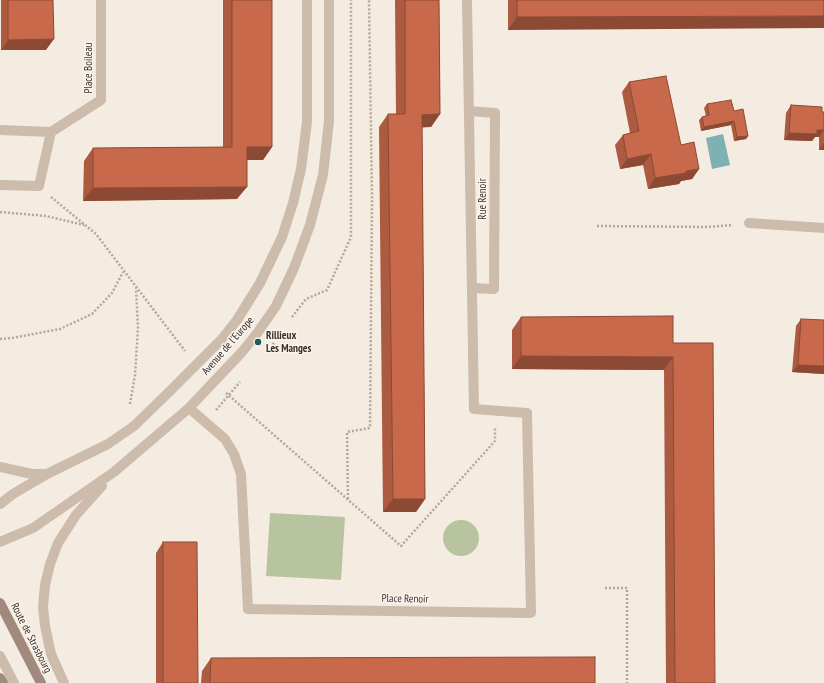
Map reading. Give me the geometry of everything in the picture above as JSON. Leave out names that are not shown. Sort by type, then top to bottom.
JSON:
[{"type":"main road","name":"Route de Strasbourg","points":[[0,603],[41,683]]},
{"type":"main road","points":[[0,678],[3,683]]},
{"type":"street","name":"Place Boileau","points":[[51,132],[101,100],[101,0]]},
{"type":"street","name":"Avenue de l'Europe","points":[[0,504],[47,474],[108,444],[134,426],[221,340],[237,320],[260,284],[282,237],[293,203],[301,169],[307,122],[307,0]]},
{"type":"street","name":"Avenue de l'Europe","points":[[0,542],[33,528],[114,472],[189,408],[242,352],[276,306],[294,268],[310,225],[323,175],[329,121],[329,0]]},
{"type":"street","name":"Rue Renoir","points":[[468,0],[474,409]]},
{"type":"street","name":"Rue Renoir","points":[[469,111],[495,113],[494,289],[472,288]]},
{"type":"street","points":[[0,130],[51,132],[39,186],[0,185]]},
{"type":"street","points":[[750,223],[824,228]]},
{"type":"street","name":"Place Renoir","points":[[189,408],[225,439],[234,454],[241,474],[248,609],[530,614],[527,413],[474,409]]},
{"type":"street","points":[[0,467],[32,474],[47,474]]},
{"type":"street","points":[[64,683],[51,654],[45,626],[43,607],[45,585],[50,564],[58,543],[76,515],[114,472]]},
{"type":"street","points":[[0,656],[14,683]]},
{"type":"path","points":[[348,499],[347,432],[370,428],[372,200],[369,0]]},
{"type":"path","points":[[39,186],[96,234],[123,272],[196,365]]},
{"type":"path","points":[[0,212],[46,216],[85,225]]},
{"type":"path","points":[[597,226],[707,227],[750,223]]},
{"type":"path","points":[[0,339],[60,329],[92,314],[112,293],[123,272]]},
{"type":"path","points":[[122,434],[131,402],[135,375],[138,328],[136,287]]},
{"type":"path","points":[[213,382],[401,546],[495,441],[495,411]]},
{"type":"path","points":[[605,588],[627,588],[627,683]]},
{"type":"green space","points":[[270,513],[345,517],[341,580],[266,576]]},
{"type":"green space","points":[[465,520],[474,525],[478,531],[478,545],[474,551],[465,556],[457,556],[448,551],[444,545],[443,534],[448,525],[454,521]]},
{"type":"water","points":[[723,134],[730,165],[712,169],[706,138]]},
{"type":"building","points":[[8,0],[53,0],[54,39],[8,40]]},
{"type":"building","points":[[232,0],[272,0],[272,147],[247,147],[247,187],[93,188],[93,148],[232,147]]},
{"type":"building","points":[[405,0],[439,0],[440,114],[422,115],[425,499],[393,499],[388,114],[405,114]]},
{"type":"building","points":[[517,0],[824,0],[824,16],[517,17]]},
{"type":"building","points":[[666,76],[681,145],[694,142],[699,169],[686,171],[686,173],[655,178],[651,154],[627,159],[623,135],[639,131],[629,82]]},
{"type":"building","points":[[731,100],[734,111],[743,109],[748,136],[737,137],[734,121],[704,127],[702,117],[709,115],[707,104]]},
{"type":"building","points":[[791,105],[822,107],[822,112],[824,112],[824,130],[817,130],[817,134],[789,133]]},
{"type":"building","points":[[673,316],[673,343],[713,343],[715,683],[675,683],[673,357],[521,356],[521,317]]},
{"type":"building","points":[[801,319],[824,320],[824,366],[798,365]]},
{"type":"building","points":[[163,542],[197,542],[198,683],[163,683]]},
{"type":"building","points":[[595,657],[595,683],[210,683],[211,658]]},
{"type":"place","name":"Rillieux Les Manges","points":[[258,342]]}]
